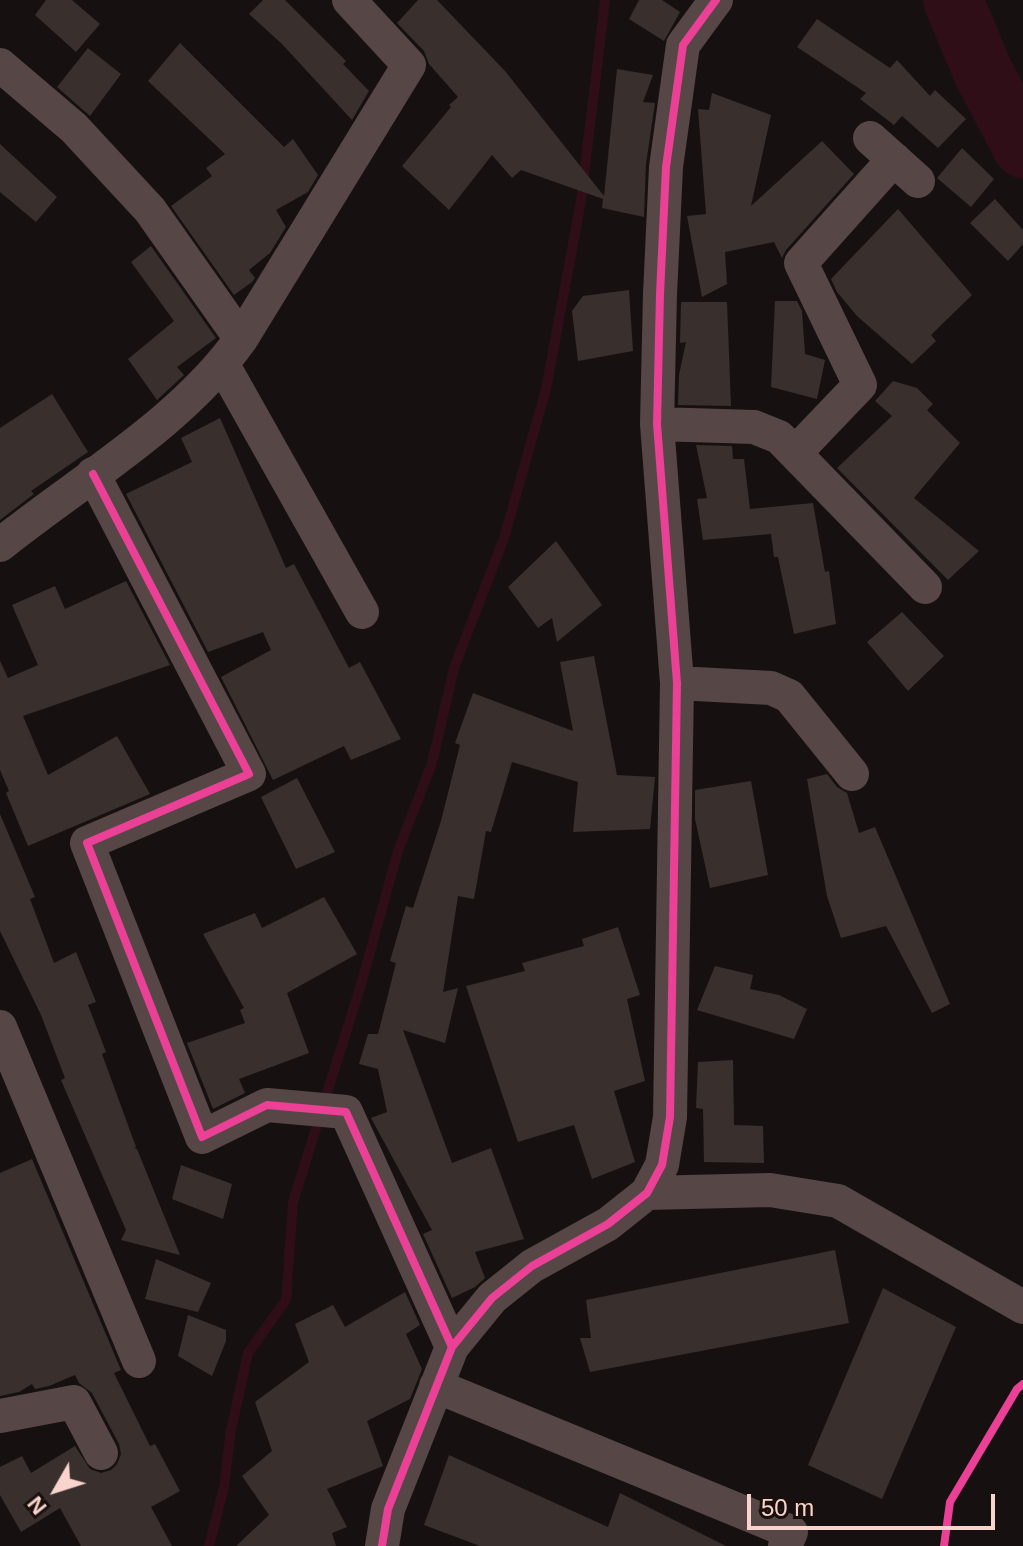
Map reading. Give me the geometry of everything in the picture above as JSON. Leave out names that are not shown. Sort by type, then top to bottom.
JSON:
[{"type":"street","points":[[0,545],[178,410],[232,352],[409,65],[349,0]]},
{"type":"street","points":[[382,1546],[388,1509],[452,1347],[492,1298],[532,1266],[608,1224],[647,1193],[662,1165],[670,1117],[677,683],[657,424],[660,294],[666,167],[683,45],[716,0]]},
{"type":"street","points":[[0,65],[74,128],[150,210],[232,352],[362,612]]},
{"type":"street","points":[[795,453],[860,385],[801,263],[894,159]]},
{"type":"street","points":[[657,424],[754,427],[779,437],[925,587]]},
{"type":"street","points":[[93,474],[249,774],[87,843],[202,1137],[267,1105],[346,1112],[452,1347]]},
{"type":"street","points":[[677,683],[771,688],[789,696],[852,774]]},
{"type":"street","points":[[0,1027],[139,1361]]},
{"type":"street","points":[[647,1193],[770,1190],[838,1201],[1023,1307]]},
{"type":"street","points":[[436,1386],[791,1532],[785,1546]]},
{"type":"street","points":[[0,1416],[74,1402],[101,1453]]},
{"type":"building","points":[[46,0],[72,0],[100,24],[76,52],[35,15]]},
{"type":"building","points":[[263,0],[285,0],[346,61],[343,64],[369,91],[352,120],[282,44],[249,14]]},
{"type":"building","points":[[418,0],[437,0],[505,71],[604,196],[617,69],[653,75],[643,102],[655,103],[646,164],[644,217],[602,208],[603,199],[521,170],[512,178],[492,155],[449,210],[402,166],[458,97],[429,64],[424,51],[397,23]]},
{"type":"building","points":[[639,0],[662,0],[680,12],[664,41],[629,19]]},
{"type":"building","points":[[817,19],[890,68],[897,60],[930,96],[935,90],[966,119],[938,148],[902,116],[894,125],[860,99],[866,93],[797,47]]},
{"type":"building","points":[[180,43],[284,147],[293,139],[318,175],[308,192],[276,210],[286,227],[270,253],[249,270],[255,278],[252,282],[234,295],[171,206],[212,176],[206,168],[225,154],[148,81]]},
{"type":"building","points":[[88,48],[121,74],[90,116],[57,87]]},
{"type":"building","points":[[712,93],[771,115],[751,206],[822,141],[854,174],[782,258],[774,242],[725,252],[727,284],[702,297],[687,216],[706,214],[698,109],[709,110]]},
{"type":"building","points":[[0,144],[57,197],[36,222],[0,192]]},
{"type":"building","points":[[962,148],[994,179],[971,207],[937,178]]},
{"type":"building","points":[[995,199],[1023,230],[1023,244],[1008,261],[970,223]]},
{"type":"building","points":[[898,209],[972,295],[931,335],[936,341],[912,364],[857,316],[837,292],[831,279]]},
{"type":"building","points":[[151,246],[216,338],[177,367],[184,375],[157,400],[128,359],[174,321],[131,262]]},
{"type":"building","points":[[629,290],[633,351],[578,361],[572,311],[583,296]]},
{"type":"building","points":[[775,301],[797,301],[802,311],[805,354],[825,360],[817,399],[771,387]]},
{"type":"building","points":[[681,302],[727,302],[731,406],[678,405],[679,375],[686,342],[680,343]]},
{"type":"building","points":[[893,381],[917,388],[933,404],[927,410],[960,443],[914,498],[979,551],[948,580],[837,468],[892,416],[875,401]]},
{"type":"building","points":[[52,394],[88,452],[31,491],[34,494],[0,520],[0,428]]},
{"type":"building","points":[[220,418],[286,568],[294,564],[349,668],[360,662],[401,739],[351,760],[344,746],[273,780],[221,677],[271,650],[263,632],[208,652],[126,494],[192,462],[181,438]]},
{"type":"building","points":[[696,445],[732,446],[733,459],[744,459],[750,509],[813,503],[825,572],[829,571],[836,624],[794,634],[771,534],[703,540],[697,499],[707,498]]},
{"type":"building","points":[[556,541],[602,605],[557,642],[552,618],[538,628],[508,587]]},
{"type":"building","points":[[126,581],[170,665],[23,716],[48,775],[117,736],[150,794],[28,846],[0,770],[0,661],[8,678],[38,665],[12,605],[55,586],[65,609]]},
{"type":"building","points":[[902,612],[944,656],[908,691],[867,642]]},
{"type":"building","points":[[594,656],[617,775],[655,777],[650,829],[573,832],[578,782],[512,762],[491,832],[486,831],[474,899],[458,896],[443,992],[458,988],[445,1043],[403,1030],[452,1163],[491,1148],[524,1239],[475,1252],[485,1278],[475,1287],[452,1298],[423,1234],[432,1230],[371,1118],[387,1112],[378,1069],[359,1064],[368,1034],[378,1034],[396,963],[390,961],[406,906],[413,908],[441,821],[460,745],[455,743],[473,693],[573,731],[560,662]]},
{"type":"building","points":[[827,774],[837,787],[847,793],[859,833],[875,827],[950,1004],[932,1013],[886,926],[841,938],[827,896],[807,779]]},
{"type":"building","points":[[297,778],[335,852],[296,869],[261,797]]},
{"type":"building","points":[[751,781],[768,875],[710,888],[695,819],[695,790]]},
{"type":"building","points":[[0,814],[35,897],[30,899],[54,963],[76,952],[96,1002],[88,1005],[106,1052],[102,1054],[134,1148],[180,1255],[121,1240],[126,1230],[61,1080],[65,1078],[41,1015],[0,931]]},
{"type":"building","points":[[324,897],[357,954],[287,993],[309,1053],[239,1079],[245,1093],[213,1109],[187,1043],[245,1023],[240,1010],[244,1008],[203,934],[255,913],[262,928]]},
{"type":"building","points":[[618,927],[640,995],[627,999],[645,1081],[614,1091],[635,1162],[592,1179],[574,1125],[518,1142],[466,986],[525,971],[522,963],[584,946],[582,939]]},
{"type":"building","points":[[715,966],[753,975],[750,989],[779,995],[807,1009],[794,1039],[697,1010]]},
{"type":"building","points":[[733,1060],[734,1125],[763,1126],[764,1163],[704,1162],[703,1109],[696,1108],[698,1062]]},
{"type":"building","points":[[32,1159],[121,1370],[114,1373],[150,1446],[155,1444],[180,1491],[151,1507],[172,1546],[81,1546],[60,1508],[21,1532],[0,1495],[0,1467],[22,1456],[31,1473],[75,1446],[90,1469],[101,1473],[111,1470],[121,1454],[119,1444],[92,1393],[79,1383],[75,1375],[49,1386],[35,1389],[32,1384],[19,1392],[0,1396],[0,1173]]},
{"type":"building","points":[[181,1165],[232,1184],[223,1219],[172,1199]]},
{"type":"building","points":[[835,1250],[849,1323],[590,1372],[580,1338],[591,1338],[586,1300]]},
{"type":"building","points":[[156,1259],[211,1283],[198,1312],[145,1299]]},
{"type":"building","points":[[883,1288],[956,1327],[882,1499],[808,1465]]},
{"type":"building","points":[[405,1292],[420,1325],[406,1334],[422,1369],[410,1399],[367,1421],[383,1466],[327,1489],[347,1527],[332,1533],[336,1546],[236,1546],[269,1515],[242,1476],[272,1451],[255,1402],[309,1362],[295,1324],[333,1305],[345,1327]]},
{"type":"building","points":[[188,1315],[226,1330],[226,1341],[212,1376],[178,1356]]},
{"type":"building","points":[[449,1455],[608,1527],[620,1493],[726,1546],[480,1546],[424,1525]]},
{"type":"waterway","points":[[209,1546],[224,1487],[231,1430],[248,1353],[286,1300],[293,1202],[362,981],[398,851],[432,763],[454,668],[504,538],[546,389],[581,201],[605,0]]},
{"type":"waterway","points":[[953,0],[983,72],[1023,148]]},
{"type":"cycle path","points":[[382,1546],[388,1509],[452,1347],[492,1298],[532,1266],[608,1224],[647,1193],[662,1165],[670,1117],[677,683],[657,424],[660,294],[666,167],[683,45],[716,0]]},
{"type":"cycle path","points":[[93,474],[249,774],[87,843],[202,1137],[267,1105],[346,1112],[452,1347]]},
{"type":"cycle path","points":[[944,1546],[950,1502],[1017,1389],[1023,1384]]}]
